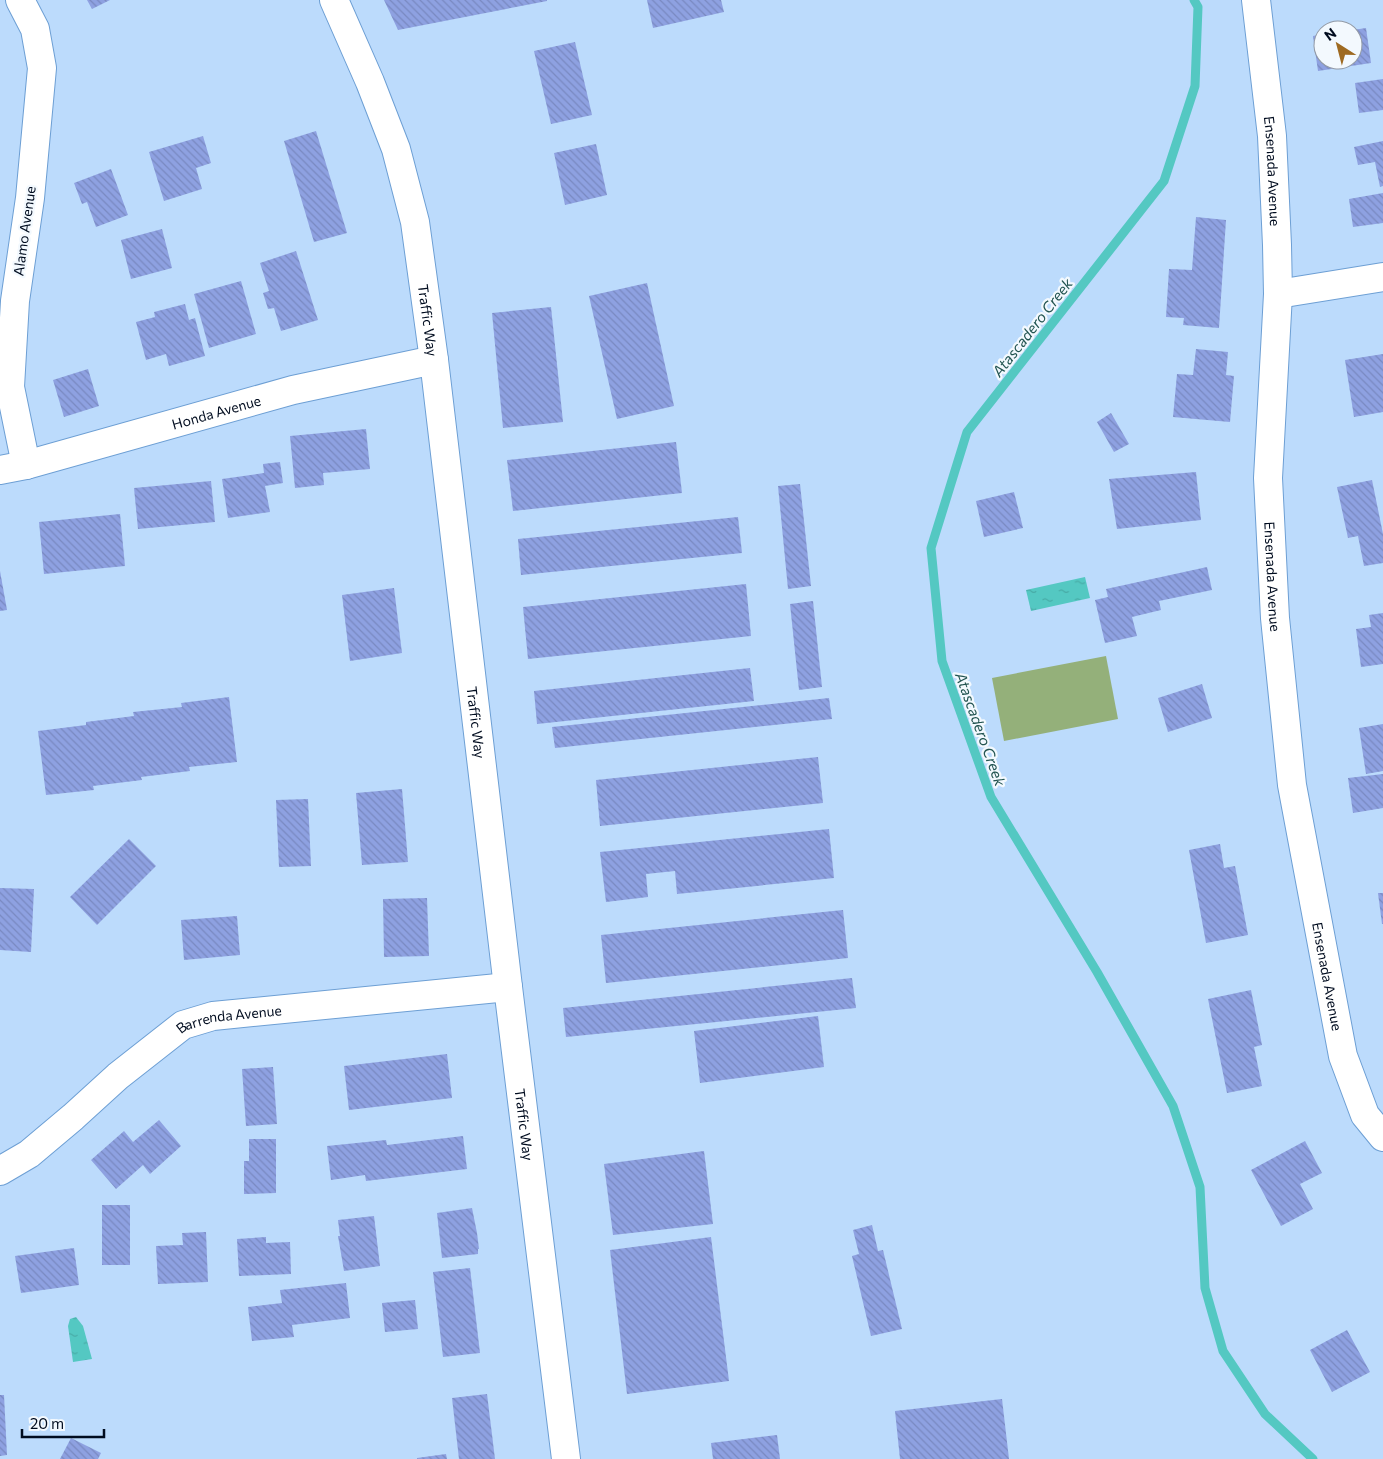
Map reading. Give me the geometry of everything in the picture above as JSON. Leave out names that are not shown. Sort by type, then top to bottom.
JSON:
[{"type":"street","name":"Alamo Avenue","points":[[13,468],[10,387],[15,301],[30,198],[42,68],[34,29],[20,0]]},
{"type":"street","name":"Traffic Way","points":[[334,0],[370,82],[396,149],[415,222],[434,360],[566,1459]]},
{"type":"street","name":"Ensenada Avenue","points":[[1256,0],[1272,136],[1278,294],[1268,478],[1275,618],[1292,785],[1343,1056],[1365,1115],[1383,1137]]},
{"type":"street","points":[[1278,294],[1383,277]]},
{"type":"street","name":"Honda Avenue","points":[[13,468],[293,390],[434,360]]},
{"type":"street","name":"Barrenda Avenue","points":[[0,1171],[29,1154],[118,1076],[183,1025],[213,1016],[508,987]]},
{"type":"shaded area","points":[[1106,656],[1118,719],[1004,741],[992,678]]},
{"type":"water","points":[[1085,577],[1090,598],[1031,611],[1026,590]]},
{"type":"water","points":[[76,1317],[83,1326],[92,1359],[73,1362],[68,1326],[70,1319]]},
{"type":"building","points":[[87,0],[110,0],[92,9]]},
{"type":"building","points":[[384,0],[547,0],[547,1],[398,30]]},
{"type":"building","points":[[647,0],[721,0],[724,12],[653,28]]},
{"type":"building","points":[[1363,28],[1366,28],[1371,63],[1363,64]]},
{"type":"building","points":[[575,42],[592,115],[551,124],[534,51]]},
{"type":"building","points":[[1383,79],[1383,110],[1359,113],[1355,83]]},
{"type":"building","points":[[316,131],[347,233],[314,242],[284,141]]},
{"type":"building","points":[[203,136],[211,163],[196,168],[202,189],[164,201],[149,152]]},
{"type":"building","points":[[1383,141],[1383,186],[1380,187],[1375,162],[1358,165],[1354,147]]},
{"type":"building","points":[[596,144],[607,195],[565,205],[554,153]]},
{"type":"building","points":[[111,169],[128,215],[96,227],[87,202],[82,204],[74,183]]},
{"type":"building","points":[[1383,193],[1383,223],[1353,227],[1349,199]]},
{"type":"building","points":[[1196,217],[1226,220],[1219,328],[1183,325],[1184,318],[1166,317],[1169,269],[1192,270]]},
{"type":"building","points":[[162,229],[172,268],[131,279],[121,240]]},
{"type":"building","points":[[296,251],[318,320],[281,331],[274,308],[268,309],[263,293],[269,291],[260,263]]},
{"type":"building","points":[[241,281],[256,334],[209,348],[194,294]]},
{"type":"building","points":[[647,283],[674,406],[617,419],[589,296]]},
{"type":"building","points":[[185,304],[189,320],[195,318],[205,356],[169,366],[166,354],[146,360],[136,322],[155,317],[154,312]]},
{"type":"building","points":[[551,307],[563,422],[503,428],[492,313]]},
{"type":"building","points":[[1196,349],[1228,352],[1226,375],[1234,376],[1230,422],[1173,417],[1177,374],[1193,375]]},
{"type":"building","points":[[1383,354],[1383,412],[1354,417],[1345,360]]},
{"type":"building","points":[[88,369],[99,406],[64,417],[53,380]]},
{"type":"building","points":[[1111,413],[1129,444],[1114,452],[1097,422]]},
{"type":"building","points":[[366,429],[370,469],[323,473],[324,485],[295,488],[290,436]]},
{"type":"building","points":[[676,442],[682,493],[513,511],[507,460]]},
{"type":"building","points":[[280,462],[283,483],[265,486],[270,512],[228,518],[222,479],[264,473],[263,464]]},
{"type":"building","points":[[1196,472],[1201,520],[1117,529],[1109,479]]},
{"type":"building","points":[[1372,480],[1383,534],[1383,563],[1364,566],[1358,536],[1348,538],[1337,487]]},
{"type":"building","points":[[211,481],[215,522],[138,529],[134,488]]},
{"type":"building","points":[[800,484],[811,586],[788,589],[778,486]]},
{"type":"building","points":[[1014,492],[1023,528],[984,537],[976,501]]},
{"type":"building","points":[[120,514],[125,566],[44,574],[39,522]]},
{"type":"building","points":[[738,517],[742,553],[521,575],[518,539]]},
{"type":"building","points":[[1207,567],[1212,590],[1159,601],[1161,610],[1132,617],[1137,636],[1105,643],[1095,600],[1108,597],[1106,589]]},
{"type":"building","points":[[0,571],[7,610],[0,611]]},
{"type":"building","points":[[746,584],[751,636],[528,659],[523,607]]},
{"type":"building","points":[[394,588],[402,653],[350,661],[342,595]]},
{"type":"building","points":[[813,601],[822,687],[799,690],[790,604]]},
{"type":"building","points":[[1383,613],[1383,664],[1361,667],[1356,629],[1371,627],[1369,615]]},
{"type":"building","points":[[750,668],[754,701],[537,724],[534,691]]},
{"type":"building","points":[[1202,684],[1212,718],[1168,732],[1158,698]]},
{"type":"building","points":[[229,697],[237,762],[189,767],[190,771],[141,777],[142,780],[93,786],[94,790],[46,795],[38,731],[134,716],[133,712],[182,707],[181,703]]},
{"type":"building","points":[[829,698],[832,719],[555,748],[552,727]]},
{"type":"building","points":[[1383,724],[1383,771],[1366,774],[1359,728]]},
{"type":"building","points":[[818,757],[823,803],[600,826],[596,780]]},
{"type":"building","points":[[1383,774],[1383,808],[1353,813],[1348,778]]},
{"type":"building","points":[[402,789],[408,862],[362,865],[356,793]]},
{"type":"building","points":[[308,799],[311,866],[279,867],[276,800]]},
{"type":"building","points":[[829,829],[834,878],[677,894],[675,871],[646,874],[648,897],[606,902],[600,852]]},
{"type":"building","points":[[129,839],[156,866],[97,925],[70,897]]},
{"type":"building","points":[[1220,844],[1224,868],[1235,866],[1248,935],[1206,943],[1189,850]]},
{"type":"building","points":[[0,888],[34,889],[31,952],[0,950]]},
{"type":"building","points":[[1378,893],[1383,893],[1383,924],[1382,924]]},
{"type":"building","points":[[427,898],[429,956],[384,957],[383,899]]},
{"type":"building","points":[[843,910],[848,958],[606,983],[601,935]]},
{"type":"building","points":[[237,916],[240,955],[184,960],[181,920]]},
{"type":"building","points":[[852,978],[856,1008],[566,1037],[563,1008]]},
{"type":"building","points":[[1251,990],[1262,1045],[1254,1047],[1262,1086],[1227,1093],[1208,999]]},
{"type":"building","points":[[818,1016],[824,1067],[700,1083],[694,1031]]},
{"type":"building","points":[[447,1054],[452,1098],[349,1110],[344,1066]]},
{"type":"building","points":[[273,1067],[277,1124],[246,1126],[242,1069]]},
{"type":"building","points":[[159,1120],[181,1146],[150,1174],[143,1165],[116,1189],[91,1160],[124,1131],[133,1142]]},
{"type":"building","points":[[463,1136],[467,1169],[366,1181],[365,1175],[331,1180],[327,1146],[386,1140],[387,1145]]},
{"type":"building","points":[[249,1139],[276,1139],[276,1193],[244,1194],[244,1161],[249,1161]]},
{"type":"building","points":[[1305,1141],[1322,1173],[1300,1184],[1313,1209],[1281,1226],[1251,1170]]},
{"type":"building","points":[[704,1151],[713,1224],[613,1235],[604,1164]]},
{"type":"building","points":[[102,1205],[130,1205],[130,1265],[102,1265]]},
{"type":"building","points":[[472,1208],[477,1233],[478,1254],[442,1258],[437,1213]]},
{"type":"building","points":[[374,1216],[380,1266],[344,1271],[338,1236],[340,1236],[338,1220]]},
{"type":"building","points":[[872,1225],[878,1251],[883,1250],[902,1329],[871,1336],[852,1256],[859,1254],[853,1230]]},
{"type":"building","points":[[206,1232],[208,1282],[158,1284],[156,1246],[183,1245],[182,1233]]},
{"type":"building","points":[[266,1237],[266,1243],[290,1242],[291,1274],[239,1276],[237,1239]]},
{"type":"building","points":[[711,1237],[729,1381],[627,1394],[610,1250]]},
{"type":"building","points":[[74,1248],[79,1285],[21,1293],[15,1256]]},
{"type":"building","points":[[470,1268],[480,1353],[443,1357],[433,1272]]},
{"type":"building","points":[[346,1283],[350,1318],[292,1325],[294,1337],[252,1341],[248,1307],[282,1303],[280,1290]]},
{"type":"building","points":[[415,1300],[418,1329],[385,1332],[382,1303]]},
{"type":"building","points":[[1347,1330],[1370,1372],[1332,1392],[1310,1350]]},
{"type":"building","points":[[487,1394],[495,1459],[459,1459],[452,1398]]},
{"type":"building","points":[[0,1395],[4,1395],[7,1455],[0,1456]]},
{"type":"building","points":[[1002,1399],[1009,1459],[900,1459],[895,1411]]},
{"type":"building","points":[[777,1435],[780,1459],[713,1459],[711,1443]]},
{"type":"building","points":[[71,1438],[101,1453],[98,1459],[60,1459]]},
{"type":"building","points":[[446,1454],[447,1459],[417,1459],[417,1458]]},
{"type":"waterway","name":"Atascadero Creek","points":[[1194,0],[1198,7],[1195,86],[1164,181],[967,432],[931,548],[942,661],[991,797],[1097,972],[1173,1106],[1200,1187],[1205,1288],[1223,1351],[1265,1414],[1313,1459]]}]
